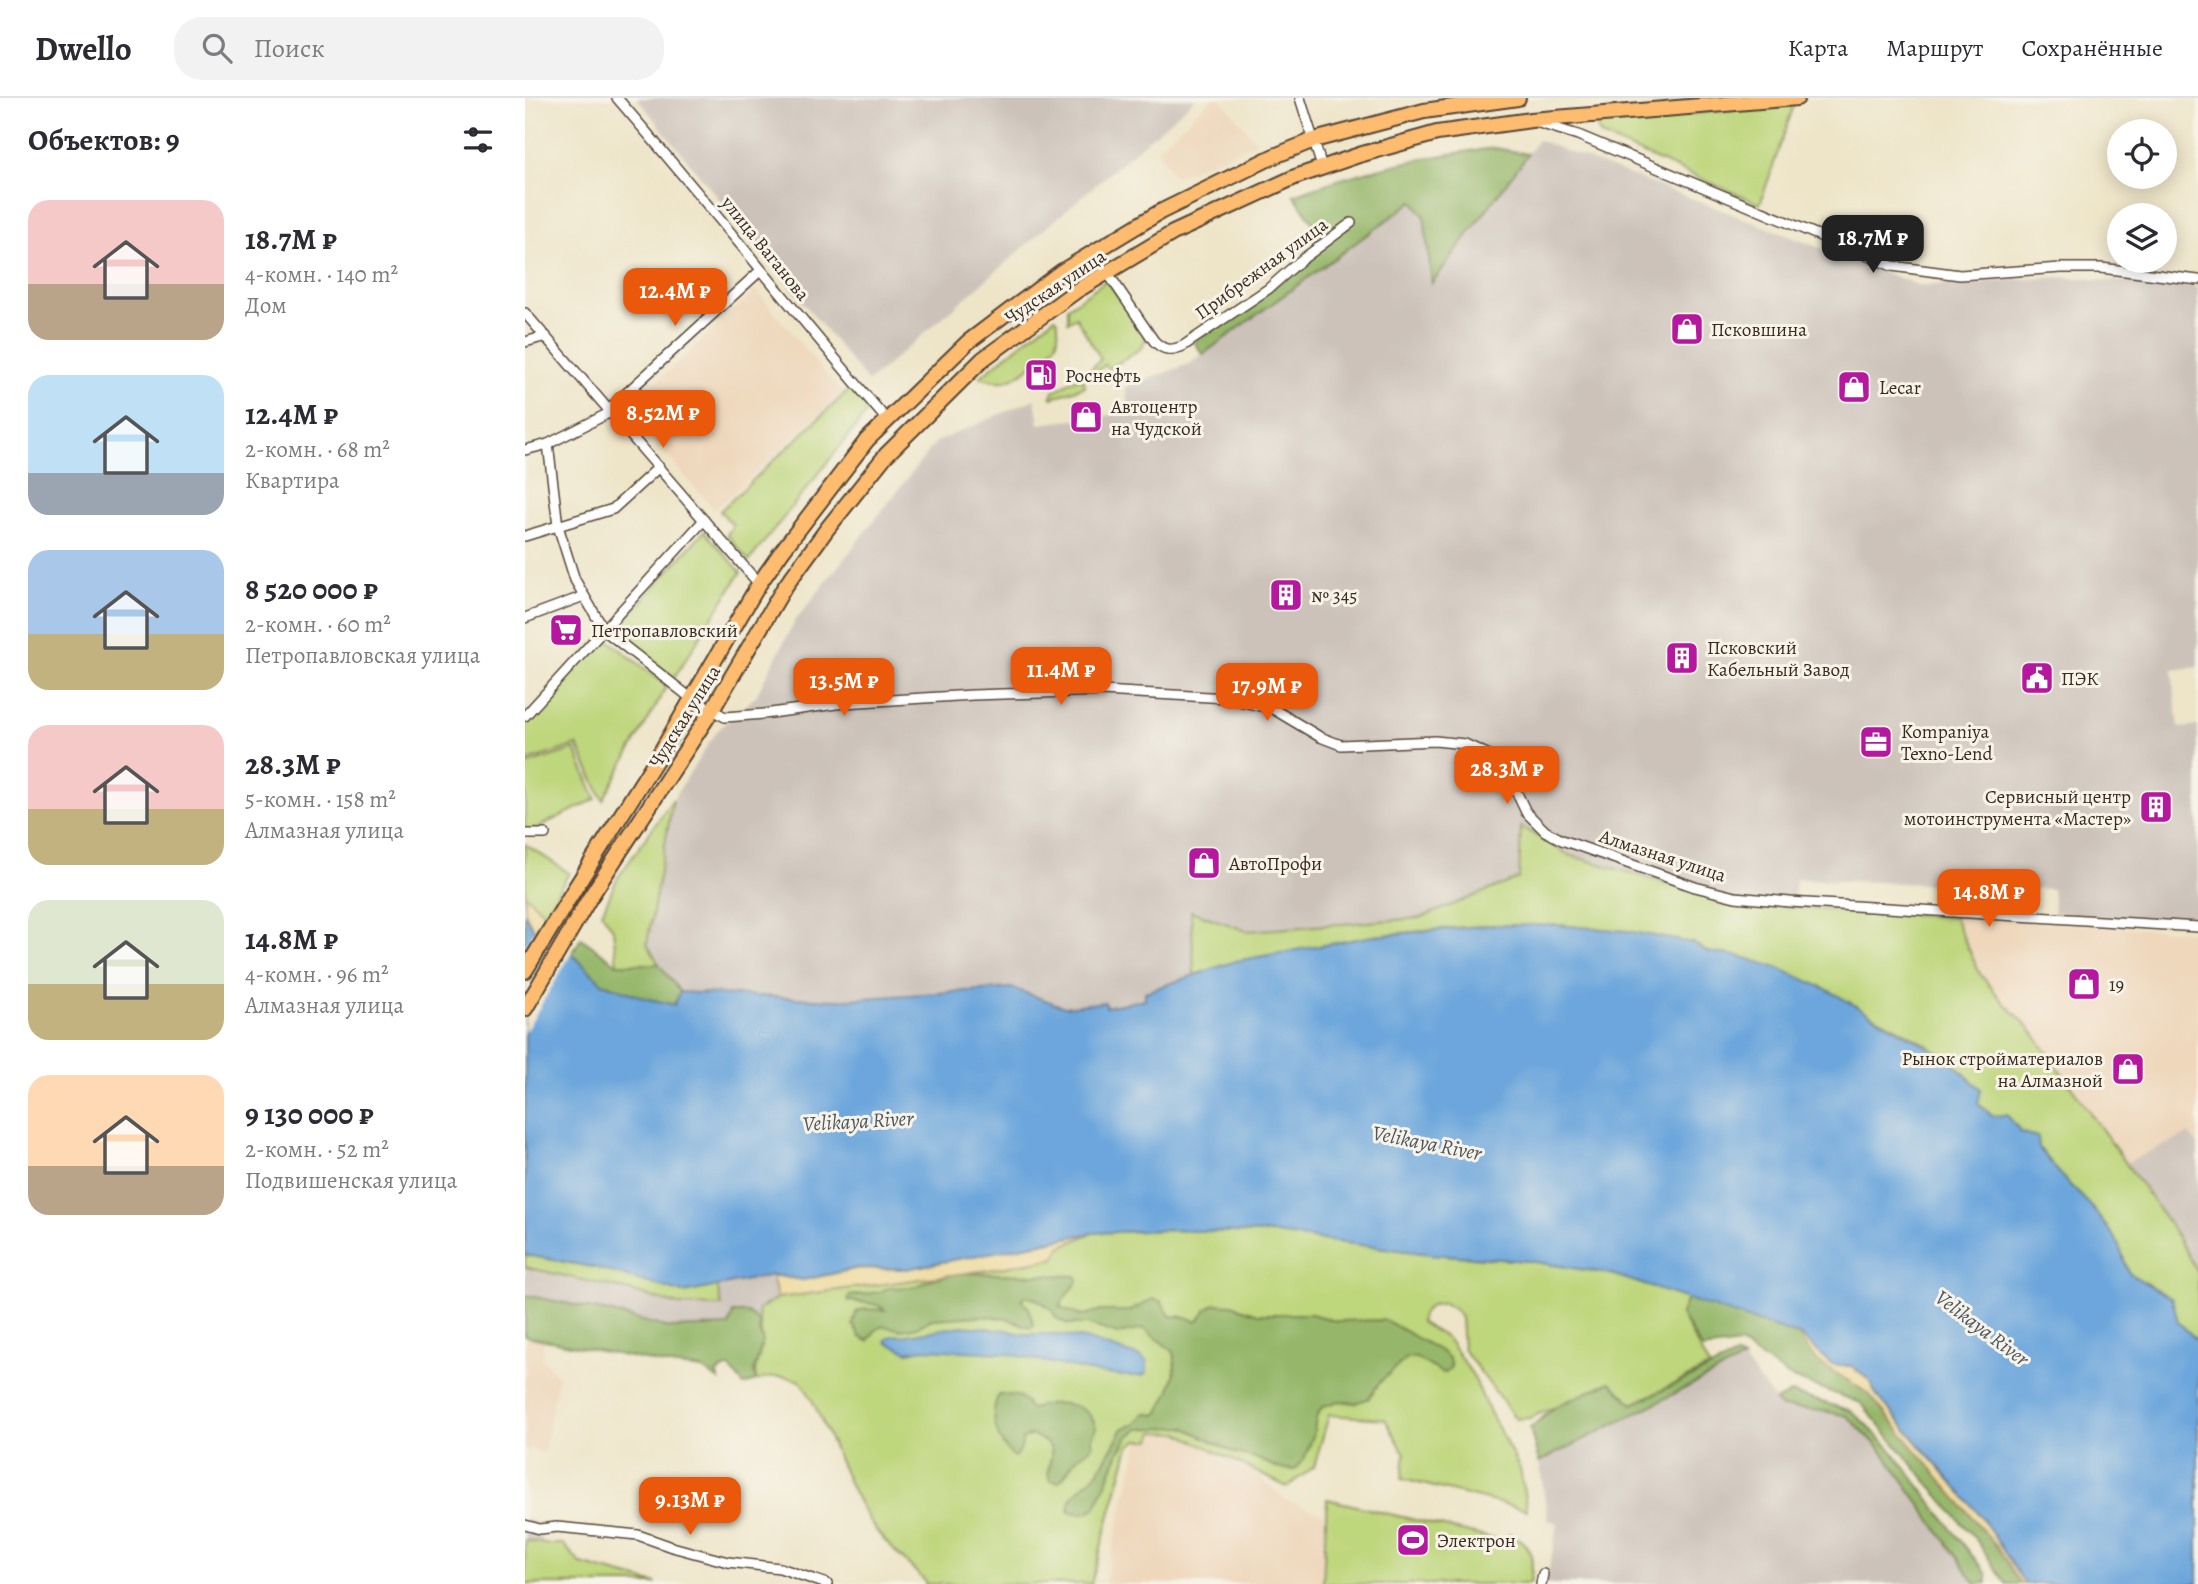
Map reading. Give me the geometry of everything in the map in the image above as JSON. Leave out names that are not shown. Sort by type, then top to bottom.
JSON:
[{"type":"highway","name":"Чудская улица","points":[[525,971],[692,699],[759,583],[867,440],[968,342],[1061,272],[1160,212],[1272,157],[1314,140],[1443,103],[1518,98]]},
{"type":"highway","name":"Чудская улица","points":[[525,1009],[589,899],[712,710],[784,588],[827,529],[886,456],[983,359],[1076,291],[1173,233],[1322,167],[1437,133],[1531,120],[1797,98]]},
{"type":"highway","points":[[844,469],[846,479],[854,484],[863,484]]},
{"type":"highway","points":[[809,514],[818,514],[824,519],[827,529]]},
{"type":"street","name":"улица Ваганова","points":[[617,98],[887,420]]},
{"type":"street","points":[[1300,98],[1322,167]]},
{"type":"street","points":[[1531,120],[1578,135],[1892,266],[1960,275],[2101,268],[2198,280]]},
{"type":"street","name":"Прибрежная улица","points":[[1107,272],[1154,341],[1165,349],[1174,349],[1183,346],[1268,289],[1351,223]]},
{"type":"street","points":[[525,450],[548,444],[610,410],[761,270]]},
{"type":"street","points":[[525,313],[759,583]]},
{"type":"street","points":[[525,342],[546,336]]},
{"type":"street","points":[[548,444],[558,526],[575,580],[604,630]]},
{"type":"street","points":[[525,536],[613,509],[659,467]]},
{"type":"street","points":[[525,716],[704,520]]},
{"type":"street","points":[[525,618],[584,596]]},
{"type":"street","name":"Алмазная улица","points":[[604,630],[692,699],[725,717],[843,703],[973,695],[1102,691],[1227,698],[1273,709],[1330,742],[1341,745],[1435,741],[1465,744],[1487,754],[1503,769],[1526,812],[1545,831],[1562,840],[1695,887],[1735,897],[2198,927]]},
{"type":"street","points":[[525,834],[545,834]]},
{"type":"street","points":[[525,1525],[540,1529],[557,1527],[638,1535],[728,1562],[780,1568],[827,1584]]},
{"type":"shaded area","points":[[637,98],[1196,98],[868,382]]},
{"type":"shaded area","points":[[1213,98],[1220,98],[1257,142],[1175,177],[1157,149]]},
{"type":"shaded area","points":[[1538,140],[1920,286],[2059,277],[2198,287],[2198,667],[2172,670],[2179,728],[2198,726],[2198,924],[2054,913],[2052,889],[1796,879],[1793,907],[1734,903],[1569,855],[1521,827],[1519,878],[1420,918],[1247,931],[1191,911],[1194,975],[1145,992],[1146,999],[1105,1008],[1105,1002],[1064,1007],[1012,988],[835,1000],[680,992],[647,944],[673,799],[717,731],[756,696],[795,621],[936,442],[1035,399],[1039,424],[1128,413],[1126,387],[1189,364],[1413,200],[1424,216],[1432,282]]},
{"type":"shaded area","points":[[756,290],[842,393],[715,510],[634,419],[643,402],[640,397]]},
{"type":"shaded area","name":"Рынок стройматериалов на Алмазной","points":[[1954,917],[2198,932],[2198,1145],[2189,1134],[2127,1162],[2029,1027],[2004,1003],[1980,973]]},
{"type":"shaded area","points":[[2087,1110],[2127,1162],[2189,1134],[2198,1145],[2198,1273],[2174,1231]]},
{"type":"shaded area","points":[[525,1267],[619,1288],[679,1305],[721,1306],[717,1286],[772,1275],[777,1298],[758,1310],[759,1322],[748,1313],[729,1326],[669,1328],[609,1312],[525,1295]]},
{"type":"shaded area","points":[[525,1336],[545,1340],[542,1358],[558,1377],[544,1453],[525,1448]]},
{"type":"shaded area","points":[[1743,1359],[1780,1407],[1847,1416],[1881,1449],[1976,1584],[1546,1584],[1558,1523],[1548,1520],[1539,1462]]},
{"type":"shaded area","points":[[1154,1433],[1178,1434],[1254,1473],[1286,1500],[1326,1515],[1322,1584],[1104,1584],[1139,1441],[1153,1441]]},
{"type":"shaded area","points":[[525,1518],[535,1522],[533,1528],[545,1544],[525,1540]]},
{"type":"green space","points":[[1794,105],[1760,204],[1601,136],[1596,126],[1597,122]]},
{"type":"green space","points":[[1495,148],[1528,154],[1432,283],[1424,216],[1413,201],[1203,354],[1194,342],[1291,275],[1324,239],[1294,195],[1393,165]]},
{"type":"green space","points":[[1107,280],[1147,337],[1141,348],[1109,369],[1105,365],[1093,374],[1096,380],[1088,377],[1087,373],[1101,359],[1076,317],[1068,322],[1068,307]]},
{"type":"green space","points":[[1055,317],[1058,330],[1056,344],[1039,360],[1008,380],[997,381],[980,377]]},
{"type":"green space","points":[[1077,378],[1084,380],[1085,386],[1051,397],[1053,392]]},
{"type":"green space","points":[[850,389],[869,410],[749,561],[727,535],[733,525],[720,511]]},
{"type":"green space","points":[[704,531],[741,572],[674,678],[615,631]]},
{"type":"green space","points":[[602,635],[667,686],[603,800],[577,745],[525,762],[525,720]]},
{"type":"green space","points":[[575,749],[596,799],[528,832],[525,828],[525,765]]},
{"type":"green space","points":[[673,799],[647,944],[659,964],[617,964],[613,929],[602,913],[617,879]]},
{"type":"green space","points":[[1521,827],[1569,855],[1734,903],[1954,917],[1980,974],[2029,1027],[2174,1231],[2198,1273],[2198,1341],[2178,1322],[2172,1299],[2129,1273],[2117,1241],[2090,1205],[2039,1148],[2037,1137],[2021,1133],[2007,1115],[1992,1116],[1978,1103],[1981,1089],[1944,1055],[1868,1013],[1739,956],[1707,952],[1693,943],[1627,931],[1557,925],[1494,925],[1373,936],[1236,961],[1194,975],[1191,911],[1247,931],[1420,918],[1519,878]]},
{"type":"green space","points":[[525,844],[569,873],[534,931],[525,913]]},
{"type":"green space","points":[[581,938],[617,964],[659,964],[680,992],[675,1005],[602,983],[572,954]]},
{"type":"green space","points":[[1166,1230],[1268,1233],[1430,1254],[1528,1261],[1611,1274],[1687,1298],[1681,1315],[1709,1367],[1633,1404],[1610,1382],[1530,1418],[1516,1419],[1463,1349],[1461,1318],[1444,1303],[1432,1305],[1423,1312],[1420,1322],[1447,1338],[1474,1377],[1520,1469],[1527,1510],[1402,1479],[1405,1454],[1385,1419],[1329,1415],[1314,1467],[1287,1487],[1179,1433],[1154,1432],[1151,1440],[1138,1440],[1129,1446],[1091,1584],[925,1584],[871,1524],[849,1483],[814,1403],[802,1384],[783,1377],[756,1381],[756,1366],[762,1341],[758,1310],[777,1298],[988,1270],[1055,1258],[1060,1247],[1092,1233]]},
{"type":"green space","points":[[525,1255],[593,1267],[684,1293],[717,1286],[722,1306],[679,1305],[619,1288],[525,1267]]},
{"type":"green space","points":[[959,1273],[1076,1276],[1078,1280],[1060,1307],[1081,1316],[1098,1311],[1130,1311],[1153,1299],[1161,1301],[1170,1316],[1186,1317],[1197,1322],[1207,1309],[1215,1304],[1232,1305],[1258,1314],[1311,1314],[1336,1321],[1385,1320],[1442,1352],[1449,1358],[1451,1367],[1445,1373],[1416,1358],[1408,1357],[1381,1381],[1368,1399],[1355,1403],[1338,1401],[1322,1407],[1316,1418],[1305,1457],[1295,1470],[1280,1469],[1253,1457],[1235,1453],[1184,1427],[1138,1429],[1128,1437],[1119,1452],[1096,1507],[1077,1513],[1069,1511],[1071,1498],[1098,1472],[1123,1428],[1136,1424],[1144,1413],[1156,1415],[1159,1412],[1174,1376],[1174,1352],[1144,1329],[1118,1334],[1087,1324],[1068,1324],[1056,1318],[1052,1310],[1038,1300],[1026,1296],[1022,1298],[1029,1308],[1034,1326],[1030,1327],[1005,1318],[981,1316],[932,1319],[917,1327],[902,1330],[883,1326],[875,1331],[868,1341],[860,1337],[853,1325],[856,1312],[864,1309],[885,1310],[876,1305],[848,1300],[849,1296],[880,1292],[888,1288],[915,1287],[932,1279]]},
{"type":"green space","points":[[525,1295],[609,1312],[669,1328],[729,1326],[733,1313],[748,1313],[759,1322],[763,1341],[754,1370],[756,1381],[744,1385],[729,1367],[716,1373],[719,1380],[702,1369],[525,1336]]},
{"type":"green space","points":[[1687,1298],[1801,1336],[1816,1360],[1869,1394],[1997,1547],[2021,1584],[2006,1584],[1978,1542],[1861,1403],[1790,1377],[1740,1344],[1702,1349],[1681,1315]]},
{"type":"green space","points":[[1736,1356],[1743,1359],[1539,1462],[1530,1428],[1555,1407],[1610,1382],[1633,1404]]},
{"type":"green space","points":[[1791,1393],[1852,1411],[1890,1448],[1987,1575],[1987,1583],[1976,1584],[1881,1449],[1847,1416],[1780,1407],[1775,1401]]},
{"type":"green space","points":[[999,1395],[1020,1397],[1032,1409],[1060,1403],[1079,1407],[1092,1419],[1096,1428],[1091,1440],[1093,1444],[1076,1459],[1061,1480],[1050,1480],[1048,1474],[1051,1449],[1048,1444],[1036,1437],[1028,1437],[1022,1440],[1020,1450],[1014,1457],[1003,1444],[994,1419]]},
{"type":"green space","name":"Электрон","points":[[1327,1499],[1507,1542],[1509,1534],[1528,1548],[1532,1560],[1530,1584],[1323,1584]]},
{"type":"green space","points":[[525,1540],[563,1544],[581,1564],[657,1584],[525,1584]]},
{"type":"sand","points":[[525,894],[545,914],[534,931],[525,913]]},
{"type":"sand","points":[[1092,1233],[1060,1247],[1055,1258],[988,1270],[777,1298],[772,1275],[803,1280],[859,1268],[906,1269]]},
{"type":"sand","points":[[1801,1336],[1831,1364],[1851,1366],[1869,1380],[1876,1394],[1981,1516],[2025,1584],[2021,1584],[1997,1547],[1869,1394],[1816,1360]]},
{"type":"water","name":"Velikaya River","points":[[525,913],[534,931],[572,954],[602,983],[674,1005],[680,992],[835,1000],[1012,988],[1064,1007],[1105,1002],[1106,1007],[1145,999],[1145,992],[1236,961],[1373,936],[1494,925],[1557,925],[1627,931],[1693,943],[1707,952],[1739,956],[1778,968],[1826,989],[1944,1056],[1981,1089],[1978,1103],[1992,1116],[2007,1115],[2022,1133],[2038,1137],[2039,1148],[2090,1205],[2117,1241],[2129,1273],[2172,1299],[2178,1322],[2198,1341],[2198,1584],[2025,1584],[1981,1516],[1876,1394],[1869,1380],[1851,1366],[1831,1364],[1801,1336],[1611,1274],[1528,1261],[1430,1254],[1268,1233],[1167,1230],[1092,1233],[906,1269],[859,1268],[803,1280],[772,1275],[684,1293],[593,1267],[525,1255]]},
{"type":"water","points":[[961,1326],[1085,1339],[1140,1357],[1147,1362],[1147,1372],[1143,1376],[1098,1373],[1005,1353],[923,1349],[908,1352],[887,1343],[886,1340],[894,1335]]},
{"type":"pier","points":[[536,928],[573,951],[525,1032],[525,947]]},
{"type":"place","name":"Псковшина","points":[[1687,329]]},
{"type":"place","name":"Роснефть","points":[[1041,375]]},
{"type":"place","name":"Lecar","points":[[1854,387]]},
{"type":"place","name":"Автоцентр на Чудской","points":[[1086,417]]},
{"type":"place","name":"№ 345","points":[[1286,595]]},
{"type":"place","name":"Петропавловский","points":[[566,630]]},
{"type":"place","name":"Псковский Кабельный Завод","points":[[1682,658]]},
{"type":"place","name":"ПЭК","points":[[2037,678]]},
{"type":"place","name":"Kompaniya Texno-Lend","points":[[1876,742]]},
{"type":"place","name":"Сервисный центр мотоинструмента «Мастер»","points":[[2156,807]]},
{"type":"place","name":"АвтоПрофи","points":[[1204,863]]},
{"type":"place","name":"19","points":[[2084,984]]},
{"type":"place","name":"Рынок стройматериалов на Алмазной","points":[[2128,1069]]},
{"type":"place","name":"Электрон","points":[[1413,1540]]}]
